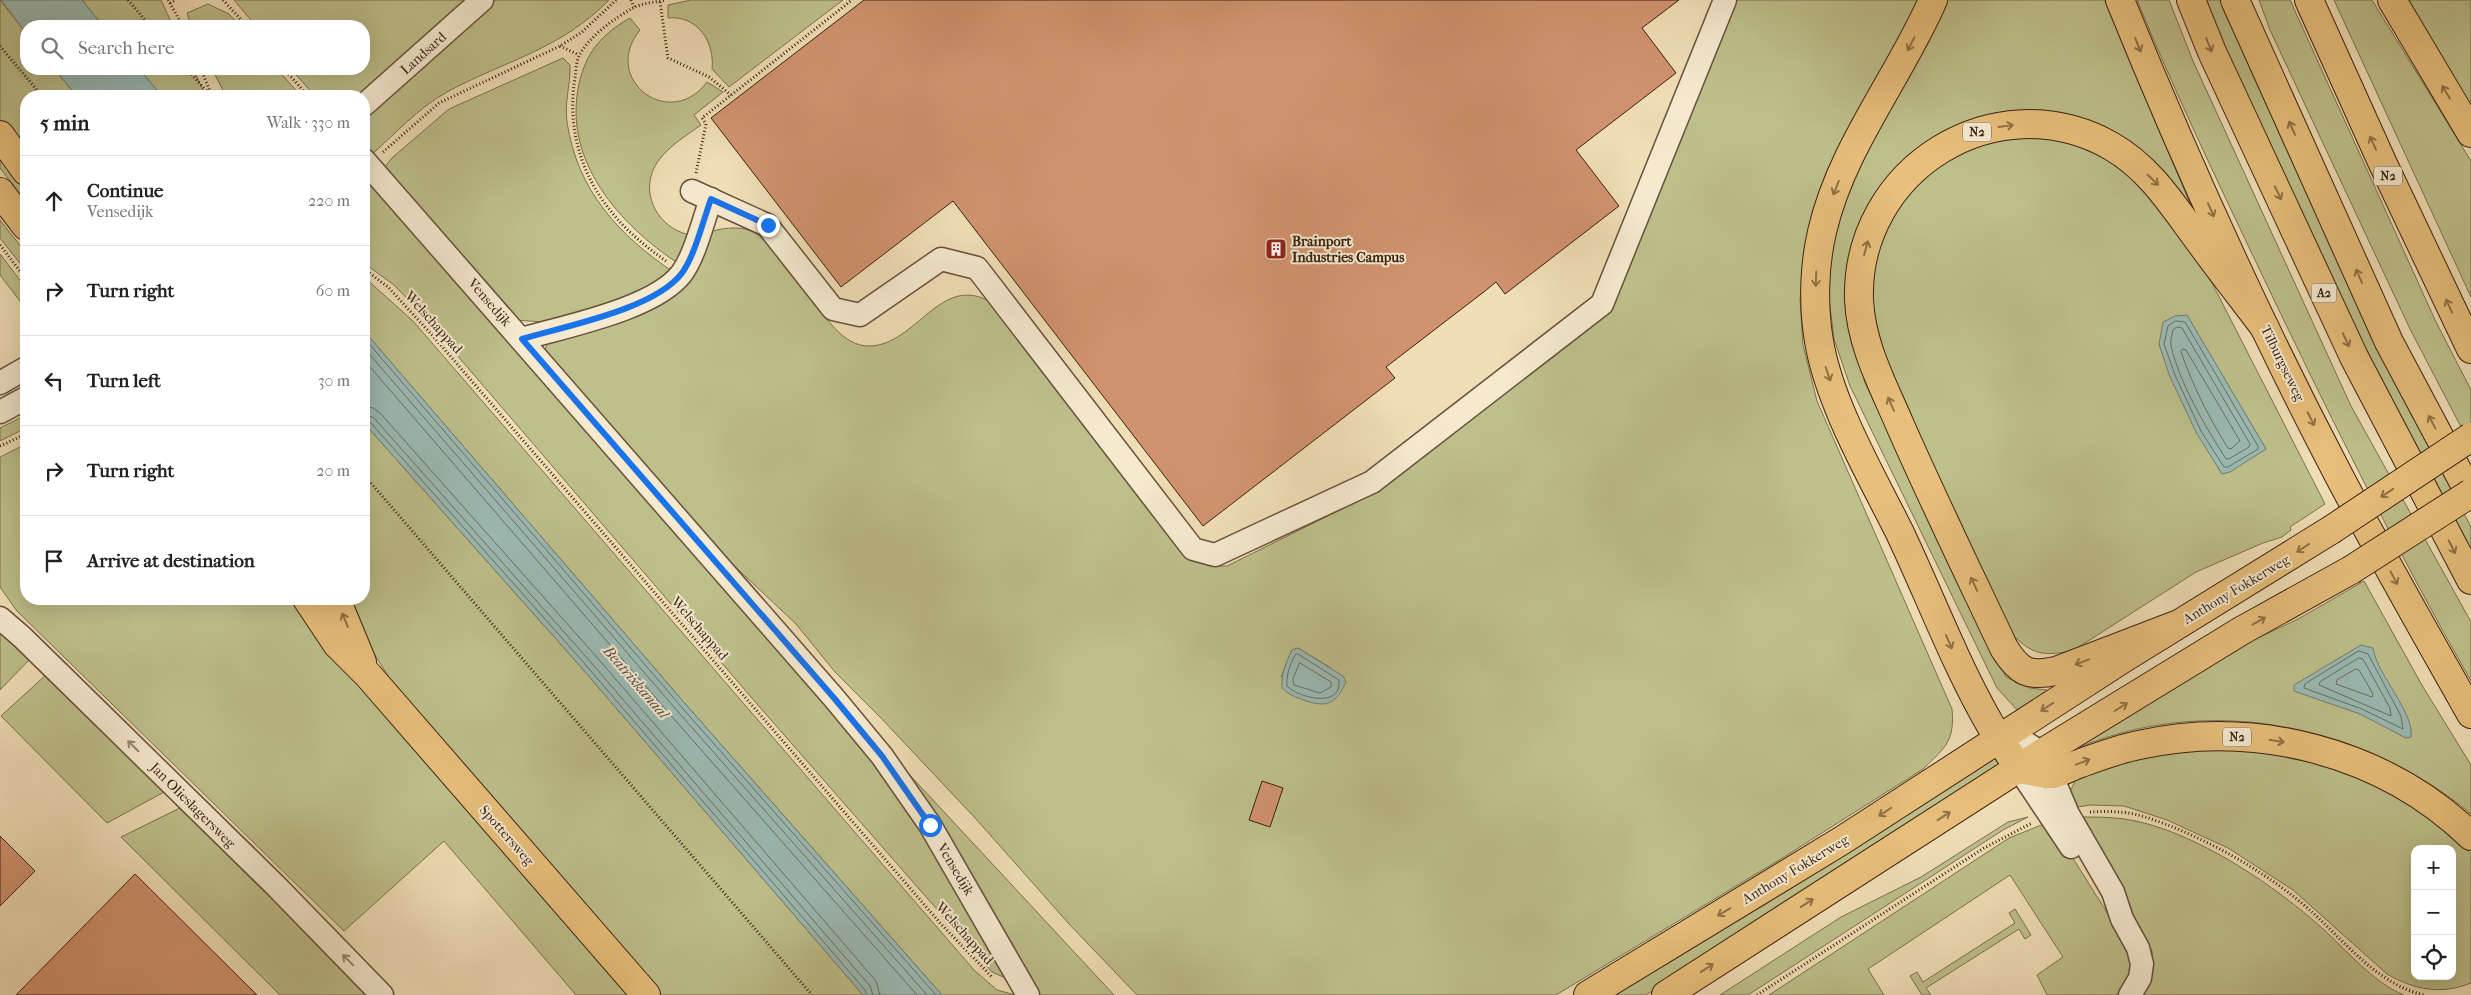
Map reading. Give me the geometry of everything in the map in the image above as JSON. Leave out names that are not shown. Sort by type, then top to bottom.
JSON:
[{"type":"main road","points":[[1933,0],[1856,145],[1833,195],[1821,233],[1817,266],[1817,326],[1826,369],[1863,460],[1900,534],[1961,667],[1999,738],[2019,768]]},
{"type":"main road","name":"Tilburgseweg","points":[[2120,0],[2152,78],[2265,328],[2337,471],[2471,714]]},
{"type":"main road","name":"A2","points":[[2191,0],[2212,52],[2354,357],[2471,580]]},
{"type":"main road","points":[[1666,995],[2019,768],[2047,764],[2241,631],[2351,570],[2471,494],[2389,342],[2235,0]]},
{"type":"main road","name":"N2","points":[[2309,0],[2382,164],[2471,349]]},
{"type":"main road","points":[[2392,0],[2471,133]]},
{"type":"main road","name":"N2","points":[[2176,625],[2056,671],[2043,674],[2030,673],[2014,664],[2004,648],[1911,449],[1868,346],[1859,299],[1861,272],[1867,243],[1883,206],[1892,193],[1912,170],[1939,150],[1965,136],[1996,127],[2019,124],[2057,127],[2077,132],[2111,146],[2157,182],[2265,328]]},
{"type":"main road","points":[[0,135],[20,162]]},
{"type":"main road","points":[[0,192],[20,218]]},
{"type":"main road","name":"Anthony Fokkerweg","points":[[1588,995],[1841,841],[2176,625],[2331,530],[2471,437]]},
{"type":"main road","name":"Spottersweg","points":[[311,605],[337,644],[368,675],[646,995]]},
{"type":"main road","name":"Spottersweg","points":[[339,605],[368,675]]},
{"type":"main road","name":"N2","points":[[2047,764],[2159,741],[2206,737],[2258,738],[2317,749],[2367,767],[2412,790],[2445,813],[2471,836]]},
{"type":"street","name":"Landsard","points":[[370,100],[482,0]]},
{"type":"street","points":[[522,339],[641,302],[670,286],[683,272],[692,255],[701,195],[768,225],[833,310],[860,315],[941,259],[977,268],[1193,549],[1215,555],[1372,482],[1602,304],[1725,0]]},
{"type":"street","name":"Vensedijk","points":[[370,167],[834,698],[882,756],[930,825],[1026,992]]},
{"type":"street","points":[[0,383],[20,371]]},
{"type":"street","points":[[0,412],[20,401]]},
{"type":"street","name":"Jan Olieslagersweg","points":[[0,618],[22,636],[275,885],[382,995]]},
{"type":"street","points":[[1999,738],[2010,737],[2020,740],[2047,764],[2060,816]]},
{"type":"street","points":[[2019,768],[2060,816],[2102,896],[2122,919],[2138,948],[2142,964],[2140,978],[2130,995]]},
{"type":"path","points":[[128,0],[145,20]]},
{"type":"path","points":[[176,0],[169,2],[180,20]]},
{"type":"path","points":[[223,0],[241,20]]},
{"type":"path","points":[[370,159],[439,103],[560,46],[582,32],[616,0]]},
{"type":"path","points":[[631,0],[634,7]]},
{"type":"path","points":[[666,0],[634,7],[605,28],[580,55],[572,94],[572,121],[576,142],[590,179],[610,210],[642,244],[683,272]]},
{"type":"path","points":[[701,195],[706,124],[702,118],[852,0]]},
{"type":"path","points":[[660,2],[668,58],[709,77],[731,94]]},
{"type":"path","points":[[0,46],[20,70]]},
{"type":"path","points":[[560,46],[580,55]]},
{"type":"path","points":[[24,75],[37,90]]},
{"type":"path","points":[[193,75],[206,90]]},
{"type":"path","points":[[203,75],[210,90]]},
{"type":"path","points":[[289,75],[303,90]]},
{"type":"path","points":[[0,245],[20,271]]},
{"type":"path","name":"Welschappad","points":[[370,274],[388,287],[432,335],[957,941],[989,976],[1005,985],[1026,992]]},
{"type":"path","points":[[0,446],[20,437]]},
{"type":"path","points":[[370,482],[812,995]]},
{"type":"path","points":[[1757,995],[2018,828],[2060,816],[2107,811],[2142,816],[2197,838],[2257,872],[2300,903],[2396,986],[2424,995]]},
{"type":"green space","points":[[0,0],[20,25],[20,75],[59,75],[72,90],[20,90],[20,146],[0,121]]},
{"type":"green space","points":[[82,0],[161,0],[170,20],[98,20]]},
{"type":"green space","points":[[234,0],[469,0],[367,90],[310,90],[296,75],[370,75],[370,20],[251,20]]},
{"type":"green space","points":[[496,0],[609,0],[590,17],[551,43],[468,81],[436,98],[370,156],[370,112]]},
{"type":"green space","points":[[691,0],[843,0],[729,87],[712,69],[711,50],[696,26],[679,18],[668,18],[668,5]]},
{"type":"green space","points":[[1734,0],[1927,0],[1813,228],[1800,299],[1803,345],[1817,401],[1952,709],[1953,720],[1950,737],[1943,749],[1923,769],[1784,857],[1556,995],[1137,995],[1070,925],[976,819],[835,672],[796,624],[694,528],[543,355],[549,339],[623,315],[656,301],[669,286],[700,241],[706,235],[716,230],[736,228],[756,233],[774,247],[790,266],[835,328],[851,341],[869,346],[886,343],[901,335],[943,303],[958,296],[974,296],[992,303],[1199,562],[1210,566],[1227,566],[1372,494],[1601,318]],"holes":[[[1298,648],[1331,668],[1281,677],[1292,650]]]},
{"type":"green space","points":[[1942,0],[2105,0],[2199,225],[2161,180],[2035,117],[1897,177],[1854,337],[1865,383],[2006,677],[2030,688],[2047,690],[2018,711],[1997,688],[1850,386],[1834,339],[1829,298],[1830,234],[1863,149]]},
{"type":"green space","points":[[2137,0],[2169,0],[2193,61],[2351,406],[2471,622],[2471,681],[2386,525],[2306,367],[2194,131]]},
{"type":"green space","points":[[2205,0],[2221,0],[2378,348],[2471,527],[2471,549],[2368,353],[2226,50]]},
{"type":"green space","points":[[2259,0],[2290,0],[2436,322],[2471,390],[2471,446],[2411,331],[2270,30]]},
{"type":"green space","points":[[2334,0],[2372,0],[2471,161],[2471,297]]},
{"type":"green space","points":[[2400,0],[2471,0],[2471,117]]},
{"type":"green space","points":[[208,4],[229,14],[234,20],[189,20],[187,13]]},
{"type":"green space","points":[[630,18],[640,30],[630,48],[628,66],[634,81],[645,93],[659,100],[675,102],[692,96],[707,82],[723,92],[694,115],[701,125],[668,150],[659,160],[653,171],[650,195],[659,216],[678,231],[690,235],[679,264],[636,230],[617,210],[600,188],[588,165],[579,139],[576,112],[579,84],[586,62],[603,37]]},
{"type":"green space","points":[[563,58],[570,65],[566,107],[567,122],[572,146],[580,169],[591,190],[619,227],[655,259],[675,273],[650,291],[545,322],[513,320],[382,170],[393,157],[449,109]]},
{"type":"green space","points":[[144,75],[196,75],[203,90],[157,90]]},
{"type":"green space","points":[[215,75],[282,75],[296,90],[223,90]]},
{"type":"green space","points":[[2049,133],[2120,161],[2187,234],[2325,504],[2290,527],[2291,530],[2282,537],[2263,543],[2196,572],[2074,650],[2054,653],[2039,652],[2025,646],[2011,633],[1876,344],[1868,287],[1892,207],[1966,143]],"holes":[[[2187,316],[2266,449],[2222,474],[2212,458],[2179,395],[2159,344]]]},
{"type":"green space","points":[[0,155],[20,181],[20,194],[0,168]]},
{"type":"green space","points":[[370,178],[870,753],[916,819],[1010,980],[992,972],[757,704],[419,311],[394,285],[370,267]]},
{"type":"green space","points":[[0,220],[20,245],[20,263],[0,238]]},
{"type":"green space","points":[[0,254],[20,280],[20,301],[0,275]]},
{"type":"green space","points":[[370,282],[413,321],[974,970],[997,990],[1015,995],[942,995],[688,707],[370,338]]},
{"type":"green space","points":[[20,418],[20,431],[0,441],[0,428]]},
{"type":"green space","points":[[370,430],[580,666],[863,995],[660,995],[401,696],[362,635],[348,605],[370,605]]},
{"type":"green space","points":[[20,447],[20,605],[305,605],[630,995],[576,995],[444,841],[344,931],[17,611],[0,587],[0,457]]},
{"type":"green space","points":[[2364,581],[2423,687],[2471,765],[2471,814],[2429,783],[2383,758],[2335,739],[2284,727],[2233,721],[2181,722],[2130,731],[2080,747],[2079,743],[2245,644],[2298,619]]},
{"type":"green space","points":[[0,630],[29,660],[0,690]]},
{"type":"green space","points":[[47,674],[166,791],[107,823],[1,716]]},
{"type":"green space","points":[[2232,749],[2301,759],[2361,779],[2390,793],[2444,830],[2471,854],[2471,983],[2449,989],[2428,989],[2408,984],[2387,974],[2293,890],[2228,848],[2167,820],[2124,806],[2091,805],[2070,808],[2068,796],[2076,779],[2113,765],[2172,753]]},
{"type":"green space","points":[[2001,754],[2006,760],[1646,995],[1614,995],[1861,845]]},
{"type":"green space","points":[[894,758],[1114,995],[1037,995]]},
{"type":"green space","points":[[180,808],[369,995],[280,995],[121,837]]},
{"type":"green space","points":[[2028,817],[2003,830],[1748,995],[1720,995],[1841,917],[1921,877],[2008,822]]},
{"type":"green space","points":[[2080,817],[2118,818],[2140,822],[2164,829],[2213,851],[2283,896],[2322,928],[2372,975],[2393,990],[2404,995],[2141,995],[2153,969],[2152,951],[2134,916],[2076,819]]},
{"type":"green space","points":[[2044,824],[2057,833],[2130,949],[2130,975],[2125,988],[2121,992],[2115,995],[2047,995],[2037,975],[2063,957],[2010,875],[1868,969],[1884,995],[1769,995],[2009,838]]},
{"type":"green space","points":[[2015,909],[2031,935],[2025,939],[2019,929],[1926,988],[1931,995],[1922,995],[1910,976],[1917,972],[1923,982],[2015,923],[2009,913]]},
{"type":"water","points":[[1,0],[82,0],[98,20],[20,20],[20,25]]},
{"type":"water","points":[[59,75],[144,75],[157,90],[72,90]]},
{"type":"water","points":[[2187,315],[2266,449],[2230,472],[2222,474],[2197,434],[2170,377],[2159,344],[2163,322],[2175,316]]},
{"type":"water","name":"Beatrixkanaal","points":[[370,338],[688,707],[942,995],[863,995],[580,666],[370,430]]},
{"type":"water","points":[[2361,645],[2373,648],[2381,670],[2402,705],[2411,727],[2411,737],[2406,738],[2360,714],[2294,691],[2294,685]]},
{"type":"water","points":[[1298,648],[1343,676],[1346,682],[1335,699],[1326,704],[1314,703],[1290,694],[1282,688],[1283,673],[1288,659],[1292,650]]},
{"type":"building","name":"Brainport Industries Campus","points":[[864,0],[1679,0],[1642,28],[1676,73],[1576,150],[1619,206],[1505,294],[1496,282],[1386,367],[1395,378],[1203,526],[953,201],[841,287],[711,118]]},
{"type":"building","points":[[1262,781],[1283,788],[1270,827],[1249,820]]},
{"type":"building","points":[[0,836],[35,871],[0,906]]},
{"type":"building","points":[[135,874],[257,995],[16,995]]},
{"type":"place","name":"Brainport Industries Campus","points":[[1276,249]]},
{"type":"route","points":[[768,225],[711,199],[692,255],[683,272],[670,286],[641,302],[522,339],[834,698],[882,756],[930,825]]}]
